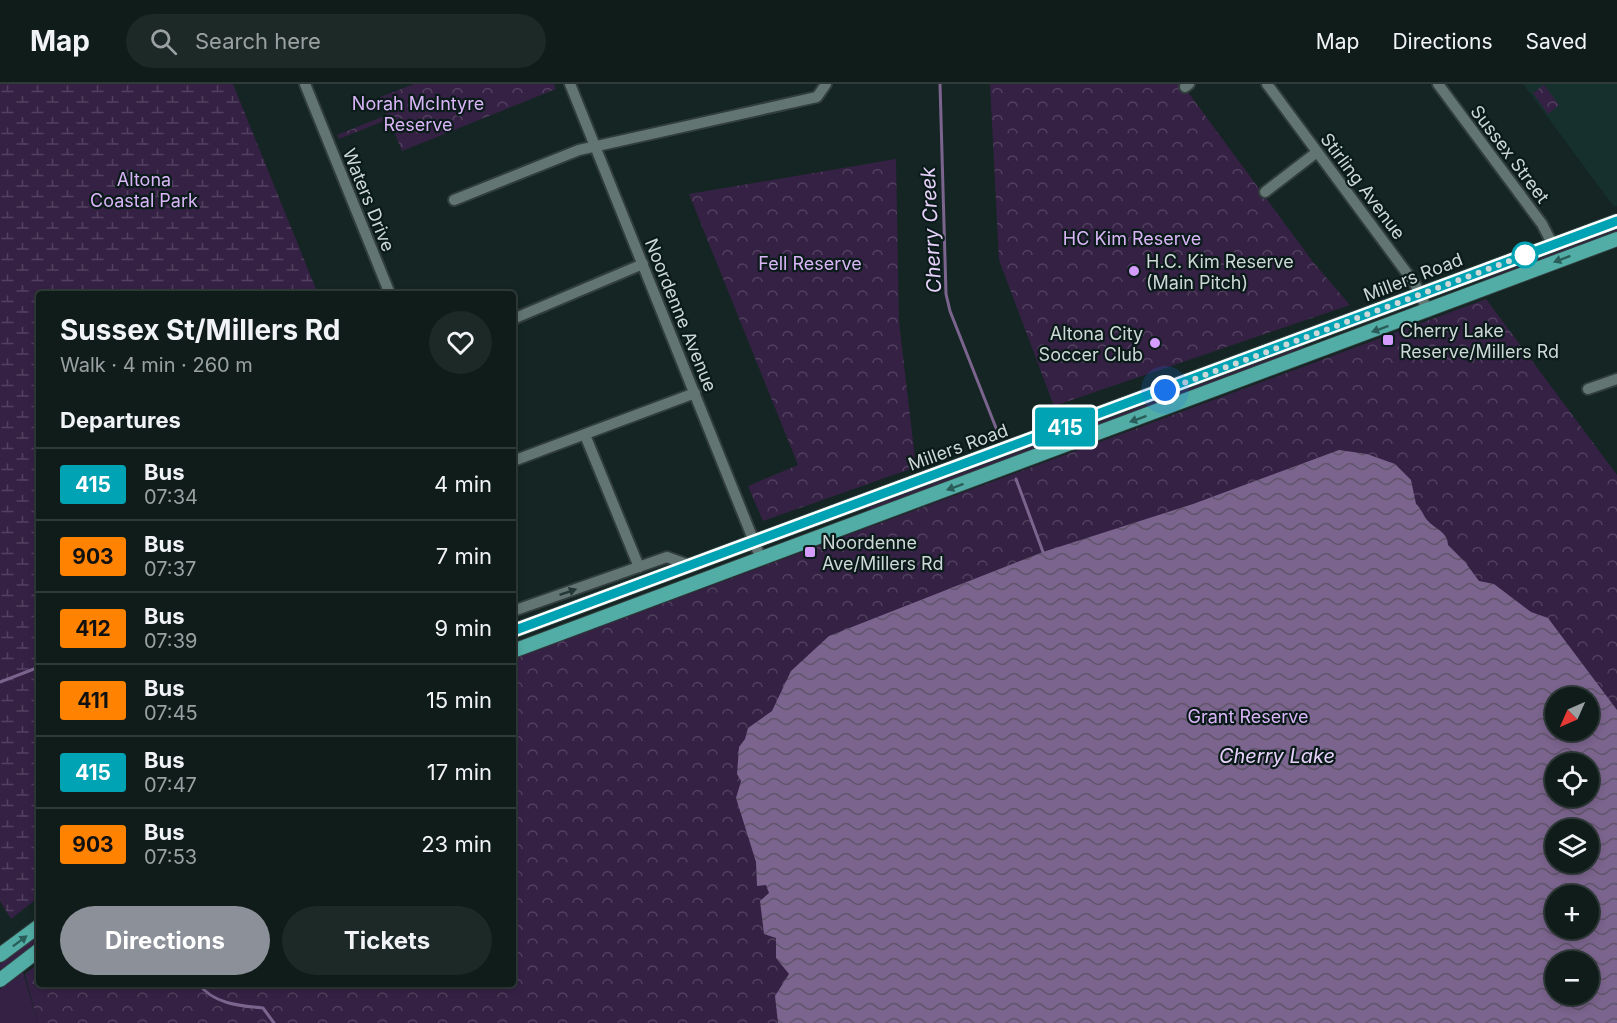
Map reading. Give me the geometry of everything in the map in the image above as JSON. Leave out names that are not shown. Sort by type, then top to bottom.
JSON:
[{"type":"main road","name":"Millers Road","points":[[516,630],[1617,221]]},
{"type":"main road","name":"Millers Road","points":[[516,650],[1428,311],[1617,238]]},
{"type":"main road","points":[[0,955],[36,928]]},
{"type":"main road","points":[[0,980],[36,952]]},
{"type":"street","name":"Waters Drive","points":[[305,84],[389,291]]},
{"type":"street","name":"Noordenne Avenue","points":[[570,84],[761,559]]},
{"type":"street","points":[[454,200],[579,150],[818,97],[826,84]]},
{"type":"street","name":"Stirling Avenue","points":[[1267,84],[1420,293],[1428,311]]},
{"type":"street","name":"Sussex Street","points":[[1438,84],[1542,224],[1553,245]]},
{"type":"street","points":[[1265,192],[1317,152]]},
{"type":"street","points":[[516,318],[643,264]]},
{"type":"street","points":[[1588,389],[1617,379]]},
{"type":"street","points":[[516,460],[695,393]]},
{"type":"street","points":[[585,435],[639,567]]},
{"type":"street","points":[[516,610],[667,557],[689,565]]},
{"type":"shaded area","points":[[1523,84],[1617,84],[1617,206],[1614,207]]},
{"type":"green space","name":"Altona Coastal Park","points":[[0,84],[233,84],[317,291],[36,291],[36,899],[11,919],[0,901]]},
{"type":"green space","name":"Norah McIntyre Reserve","points":[[414,84],[554,84],[556,89],[402,151],[389,119],[339,139],[337,135],[387,115],[380,97]]},
{"type":"green space","name":"HC Kim Reserve","points":[[990,84],[1182,84],[1313,262],[1350,305],[1054,406],[999,260]]},
{"type":"green space","points":[[1544,85],[1559,105],[1548,114],[1533,93]]},
{"type":"green space","name":"Fell Reserve","points":[[896,159],[899,322],[916,467],[763,521],[748,486],[798,465],[689,194]]},
{"type":"green space","points":[[1617,229],[1617,233],[1483,280],[1483,279]]},
{"type":"green space","name":"Cherry Lake","points":[[1486,299],[1617,475],[1617,1023],[38,1023],[25,974],[36,965],[36,987],[516,987],[516,658]]},
{"type":"green space","points":[[1301,347],[1312,347],[890,504],[868,510],[867,508]]},
{"type":"green space","points":[[36,935],[36,944],[0,972],[0,964]]},
{"type":"green space","points":[[23,972],[38,1023],[0,1023],[0,989]]},
{"type":"water","name":"Cherry Lake","points":[[1339,450],[1367,454],[1395,464],[1411,480],[1416,504],[1427,520],[1446,537],[1448,545],[1479,581],[1494,584],[1531,612],[1548,618],[1617,710],[1617,1023],[778,1023],[775,996],[789,974],[776,958],[776,938],[764,934],[760,901],[769,893],[766,885],[757,886],[756,862],[736,798],[741,781],[737,774],[739,747],[745,739],[748,728],[772,711],[791,671],[829,636],[1043,552],[1193,504]]},
{"type":"waterway","name":"Cherry Creek","points":[[940,84],[946,294],[950,311],[1000,438]]},
{"type":"waterway","name":"Cherry Creek","points":[[1016,479],[1043,552]]},
{"type":"waterway","points":[[0,682],[36,668]]},
{"type":"waterway","points":[[202,987],[212,996],[228,1003],[263,1008],[274,1023]]},
{"type":"bus line","name":"415","points":[[516,630],[1617,221]]},
{"type":"place","name":"H.C. Kim Reserve (Main Pitch)","points":[[1134,271]]},
{"type":"place","name":"Cherry Lake Reserve/Millers Rd","points":[[1388,340]]},
{"type":"place","name":"Altona City Soccer Club","points":[[1155,343]]},
{"type":"place","name":"Noordenne Ave/Millers Rd","points":[[810,552]]},
{"type":"route","points":[[1165,390],[1531,253],[1525,255]]},
{"type":"park label","name":"Grant Reserve","points":[[1248,716]]}]
